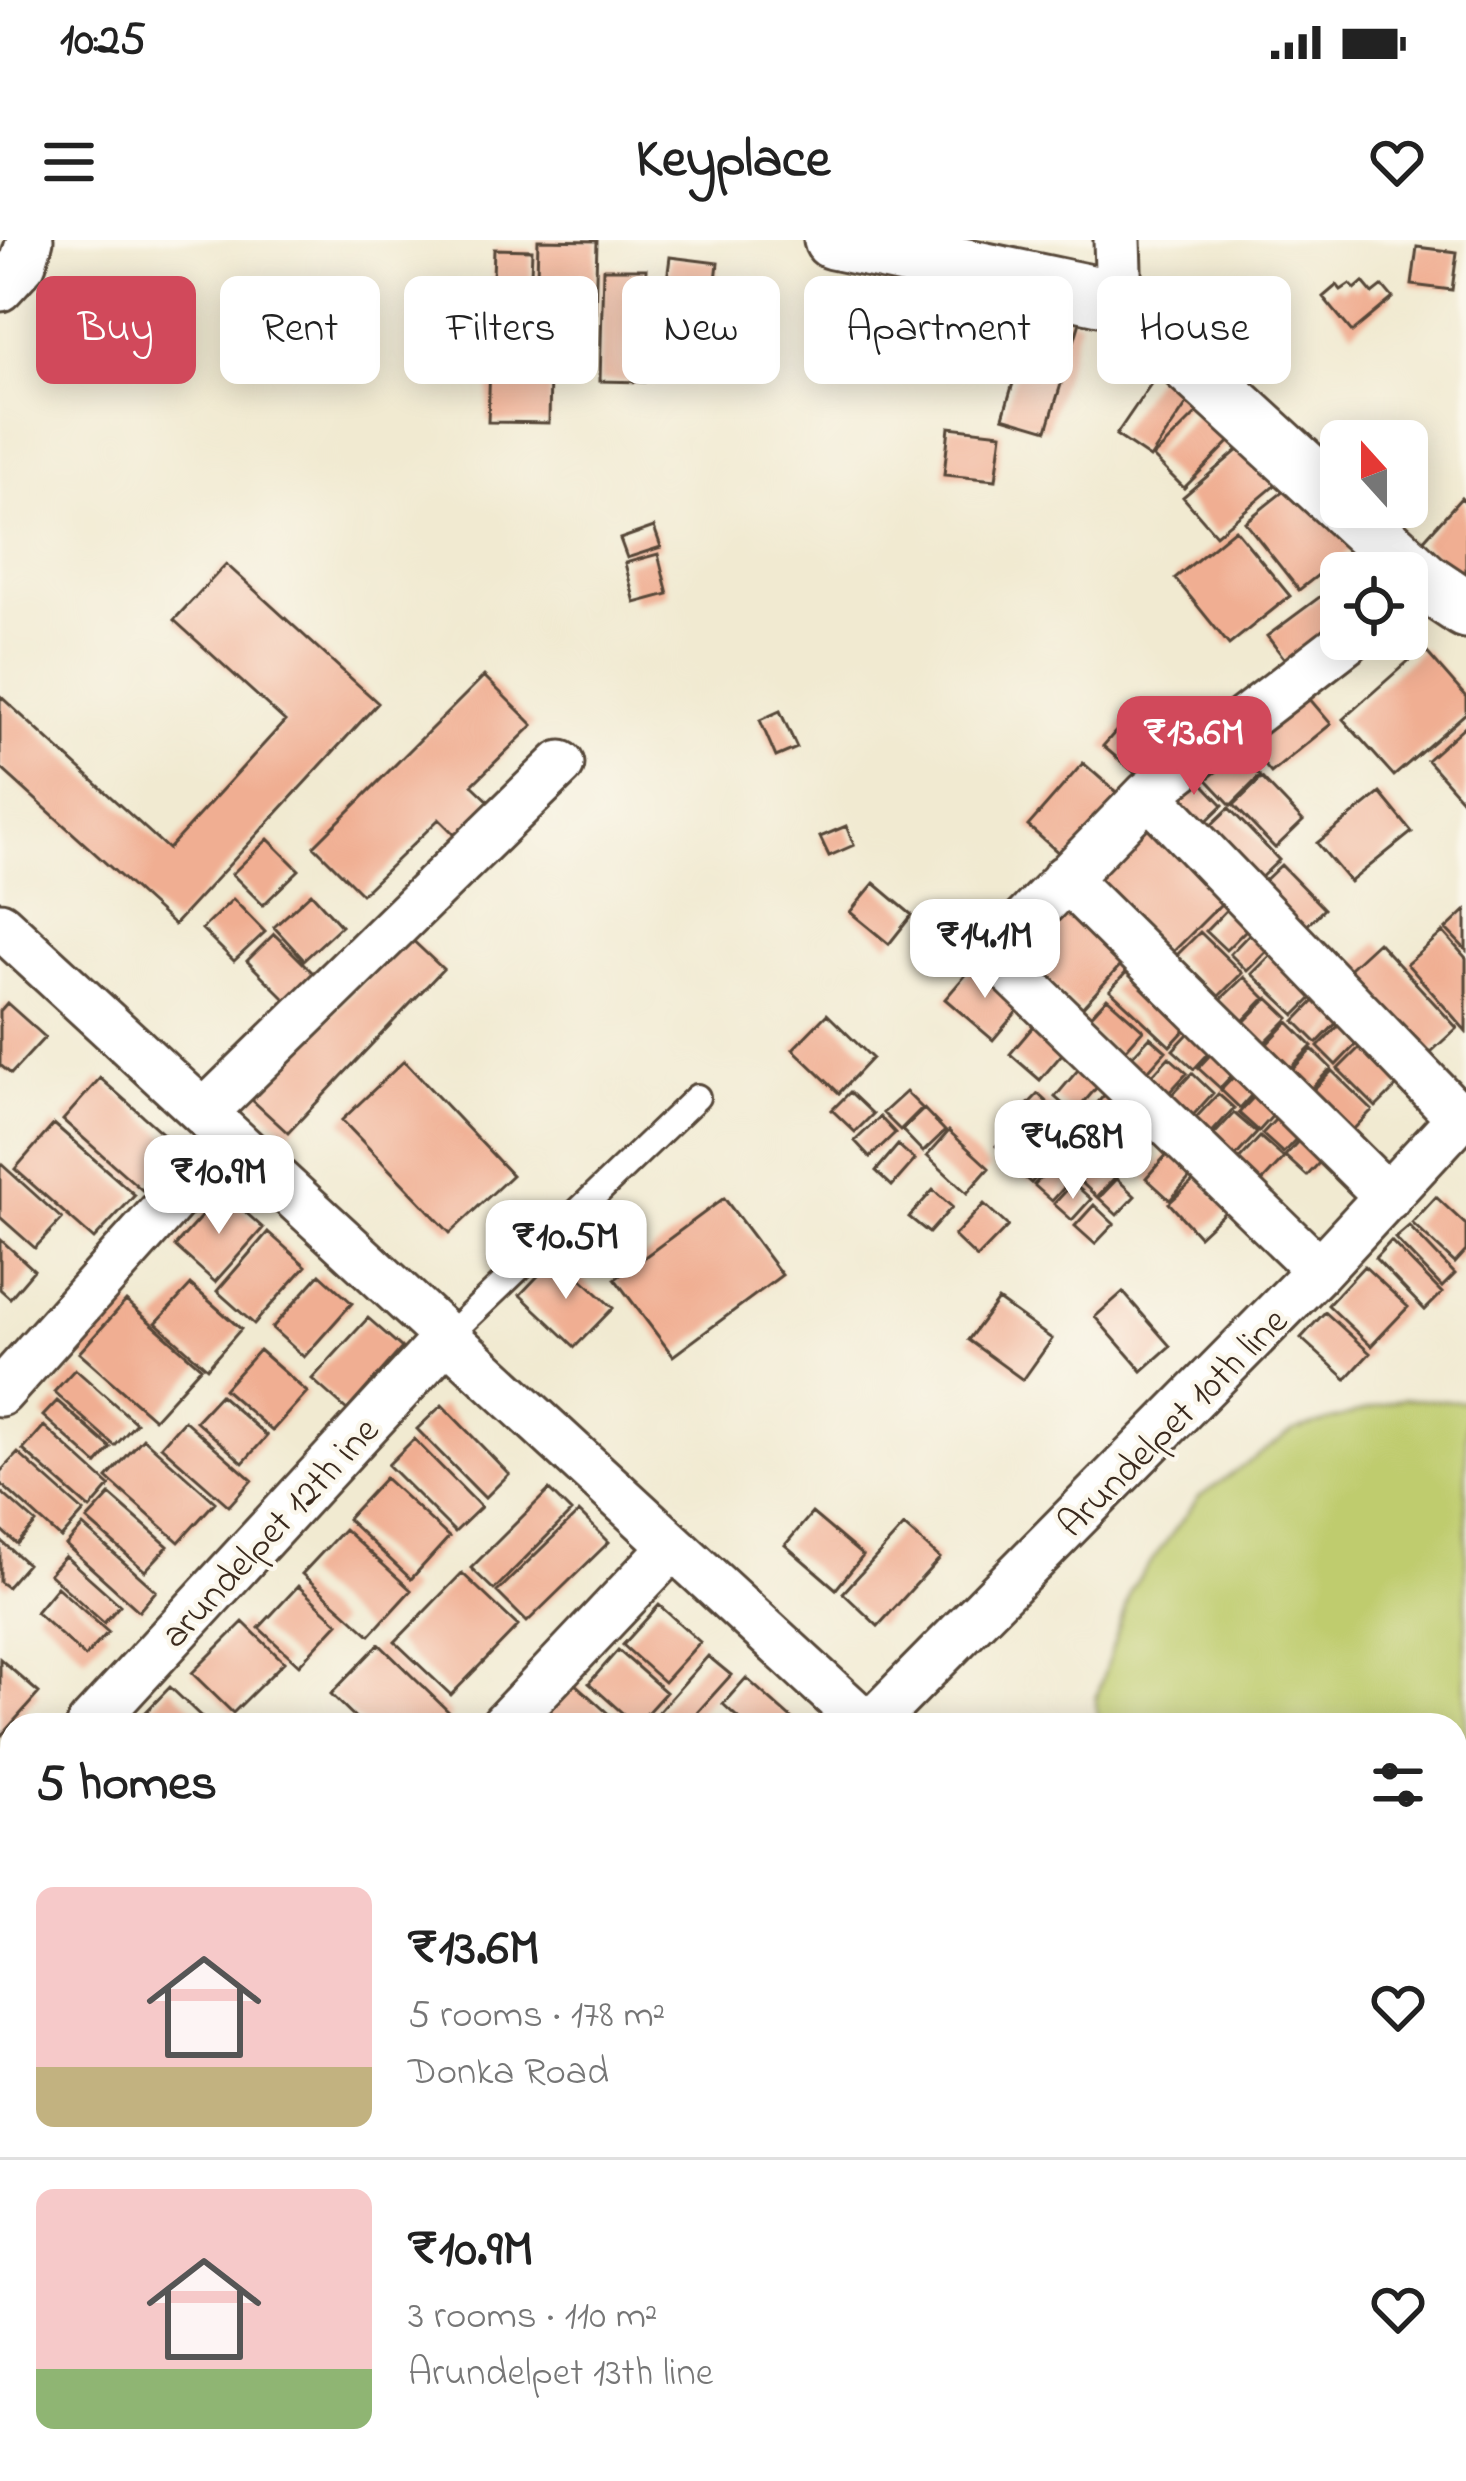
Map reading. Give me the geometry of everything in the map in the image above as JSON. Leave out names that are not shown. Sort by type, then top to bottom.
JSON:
[{"type":"street","points":[[0,288],[22,263],[30,240]]},
{"type":"street","points":[[833,240],[1097,295]]},
{"type":"street","points":[[1117,240],[1118,276]]},
{"type":"street","points":[[1210,384],[1320,486]]},
{"type":"street","points":[[1364,528],[1432,595]]},
{"type":"street","points":[[1319,1270],[993,954],[1148,794],[1322,660]]},
{"type":"street","points":[[0,1393],[217,1125],[561,764]]},
{"type":"street","points":[[1148,794],[1463,1114]]},
{"type":"street","points":[[1065,878],[1388,1197]]},
{"type":"street","points":[[8,949],[217,1125],[855,1713]]},
{"type":"street","name":"Arundelpet 10th line","points":[[880,1713],[1319,1270],[1463,1114]]},
{"type":"street","name":"arundelpet 12th ine","points":[[101,1713],[446,1338]]},
{"type":"street","points":[[515,1713],[674,1546]]},
{"type":"lane","points":[[446,1338],[697,1097]]},
{"type":"green space","points":[[1403,1399],[1466,1401],[1466,1713],[1097,1713],[1096,1699],[1131,1589],[1199,1497],[1293,1431]]},
{"type":"building","points":[[538,240],[597,241],[596,276],[537,276]]},
{"type":"building","points":[[1417,247],[1457,252],[1452,290],[1412,285]]},
{"type":"building","points":[[494,249],[532,250],[531,276],[493,276]]},
{"type":"building","points":[[670,257],[718,263],[716,276],[668,276]]},
{"type":"building","points":[[603,269],[646,269],[646,276],[622,276],[622,382],[600,381]]},
{"type":"building","points":[[1363,282],[1373,294],[1383,286],[1393,298],[1352,332],[1323,297],[1337,285],[1341,290],[1350,284],[1355,289]]},
{"type":"building","points":[[489,384],[550,384],[549,423],[488,422]]},
{"type":"building","points":[[1013,384],[1061,384],[1047,430],[1003,417]]},
{"type":"building","points":[[1151,384],[1177,384],[1193,395],[1150,458],[1116,435]]},
{"type":"building","points":[[1206,404],[1237,434],[1184,488],[1153,457]]},
{"type":"building","points":[[949,427],[1002,433],[996,480],[944,475]]},
{"type":"building","points":[[1253,437],[1286,476],[1216,535],[1183,497]]},
{"type":"building","points":[[1299,479],[1320,505],[1320,528],[1339,528],[1354,547],[1348,552],[1320,552],[1320,574],[1299,590],[1245,522]]},
{"type":"building","points":[[1461,498],[1466,503],[1466,583],[1421,543]]},
{"type":"building","points":[[654,527],[661,547],[627,558],[620,539]]},
{"type":"building","points":[[1235,529],[1290,596],[1229,645],[1175,578]]},
{"type":"building","points":[[658,554],[668,594],[635,603],[625,563]]},
{"type":"building","points":[[226,564],[378,703],[174,925],[0,767],[0,696],[168,849],[285,721],[174,620]]},
{"type":"building","points":[[1320,597],[1320,658],[1297,675],[1267,636]]},
{"type":"building","points":[[1428,654],[1466,697],[1466,713],[1394,776],[1343,719],[1409,660],[1428,660]]},
{"type":"building","points":[[484,676],[533,725],[472,785],[492,804],[458,838],[439,819],[362,894],[314,846]]},
{"type":"building","points":[[1297,684],[1331,724],[1271,773],[1238,733]]},
{"type":"building","points":[[780,711],[797,748],[776,757],[760,720]]},
{"type":"building","points":[[1130,715],[1176,755],[1150,786],[1103,746]]},
{"type":"building","points":[[1466,725],[1466,804],[1427,760]]},
{"type":"building","points":[[1223,740],[1260,776],[1231,805],[1195,767]]},
{"type":"building","points":[[1083,763],[1124,799],[1069,862],[1028,826]]},
{"type":"building","points":[[1189,769],[1223,805],[1199,828],[1165,792]]},
{"type":"building","points":[[1262,778],[1303,821],[1275,848],[1234,805]]},
{"type":"building","points":[[1380,793],[1412,832],[1350,882],[1317,843]]},
{"type":"building","points":[[1229,808],[1279,860],[1254,884],[1204,832]]},
{"type":"building","points":[[1139,811],[1227,898],[1168,957],[1081,871]]},
{"type":"building","points":[[846,826],[854,845],[829,856],[820,837]]},
{"type":"building","points":[[268,839],[299,870],[263,905],[232,874]]},
{"type":"building","points":[[1281,865],[1324,909],[1298,934],[1256,889]]},
{"type":"building","points":[[874,883],[912,915],[889,944],[850,912]]},
{"type":"building","points":[[311,893],[341,926],[304,960],[274,927]]},
{"type":"building","points":[[1060,897],[1127,958],[1080,1010],[1013,950]]},
{"type":"building","points":[[233,899],[265,932],[234,961],[202,929]]},
{"type":"building","points":[[1233,903],[1253,923],[1226,950],[1206,931]]},
{"type":"building","points":[[1466,910],[1466,950],[1446,929]]},
{"type":"building","points":[[1257,926],[1275,943],[1247,971],[1230,954]]},
{"type":"building","points":[[1200,932],[1242,973],[1217,998],[1175,957]]},
{"type":"building","points":[[1443,932],[1466,958],[1466,1031],[1407,964]]},
{"type":"building","points":[[274,934],[314,974],[287,1001],[247,961]]},
{"type":"building","points":[[407,935],[443,969],[288,1133],[252,1100]]},
{"type":"building","points":[[1378,942],[1457,1028],[1418,1064],[1339,978]]},
{"type":"building","points":[[1279,947],[1322,988],[1295,1015],[1252,974]]},
{"type":"building","points":[[976,963],[1024,1003],[993,1040],[945,999]]},
{"type":"building","points":[[1132,966],[1193,1021],[1170,1046],[1110,990]]},
{"type":"building","points":[[1244,977],[1265,998],[1241,1023],[1219,1001]]},
{"type":"building","points":[[1324,991],[1347,1012],[1317,1043],[1295,1021]]},
{"type":"building","points":[[1107,998],[1143,1030],[1120,1056],[1084,1023]]},
{"type":"building","points":[[1268,998],[1289,1018],[1263,1044],[1243,1023]]},
{"type":"building","points":[[7,1003],[45,1037],[11,1074],[0,1065],[0,1011]]},
{"type":"building","points":[[827,1014],[872,1058],[839,1093],[793,1049]]},
{"type":"building","points":[[1201,1020],[1222,1039],[1194,1069],[1173,1050]]},
{"type":"building","points":[[1038,1021],[1068,1047],[1040,1080],[1010,1054]]},
{"type":"building","points":[[1343,1021],[1362,1038],[1336,1065],[1318,1047]]},
{"type":"building","points":[[1288,1022],[1312,1046],[1288,1070],[1264,1047]]},
{"type":"building","points":[[1150,1037],[1166,1051],[1140,1080],[1124,1065]]},
{"type":"building","points":[[1224,1040],[1246,1060],[1220,1088],[1198,1068]]},
{"type":"building","points":[[1364,1043],[1402,1081],[1376,1107],[1338,1069]]},
{"type":"building","points":[[1312,1049],[1331,1068],[1307,1093],[1288,1074]]},
{"type":"building","points":[[1169,1057],[1187,1073],[1165,1097],[1147,1081]]},
{"type":"building","points":[[404,1061],[512,1175],[450,1233],[342,1120]]},
{"type":"building","points":[[1083,1064],[1103,1080],[1074,1114],[1055,1097]]},
{"type":"building","points":[[1246,1064],[1264,1081],[1240,1108],[1221,1090]]},
{"type":"building","points":[[1332,1071],[1372,1110],[1346,1137],[1306,1097]]},
{"type":"building","points":[[1192,1073],[1213,1093],[1186,1123],[1164,1103]]},
{"type":"building","points":[[100,1078],[179,1148],[142,1190],[63,1120]]},
{"type":"building","points":[[1112,1086],[1128,1100],[1098,1135],[1082,1121]]},
{"type":"building","points":[[1264,1086],[1284,1103],[1259,1131],[1239,1113]]},
{"type":"building","points":[[850,1092],[873,1114],[855,1132],[832,1110]]},
{"type":"building","points":[[906,1092],[922,1108],[900,1130],[883,1113]]},
{"type":"building","points":[[1038,1094],[1053,1108],[1032,1131],[1016,1117]]},
{"type":"building","points":[[1218,1094],[1234,1108],[1205,1140],[1189,1125]]},
{"type":"building","points":[[1288,1106],[1309,1125],[1283,1153],[1262,1134]]},
{"type":"building","points":[[924,1109],[945,1131],[923,1152],[902,1130]]},
{"type":"building","points":[[1234,1113],[1257,1133],[1231,1161],[1209,1140]]},
{"type":"building","points":[[1063,1116],[1083,1133],[1062,1156],[1043,1138]]},
{"type":"building","points":[[880,1117],[895,1133],[870,1157],[855,1141]]},
{"type":"building","points":[[54,1124],[135,1195],[94,1239],[15,1169]]},
{"type":"building","points":[[1015,1125],[1031,1140],[1012,1161],[996,1146]]},
{"type":"building","points":[[1309,1129],[1331,1150],[1307,1176],[1285,1156]]},
{"type":"building","points":[[949,1131],[989,1168],[967,1193],[927,1156]]},
{"type":"building","points":[[1260,1137],[1284,1158],[1260,1184],[1236,1163]]},
{"type":"building","points":[[1083,1142],[1099,1157],[1078,1180],[1063,1165]]},
{"type":"building","points":[[1034,1143],[1051,1160],[1031,1183],[1013,1167]]},
{"type":"building","points":[[898,1145],[915,1160],[892,1186],[876,1171]]},
{"type":"building","points":[[1170,1151],[1194,1173],[1170,1200],[1146,1178]]},
{"type":"building","points":[[1101,1157],[1119,1173],[1097,1197],[1080,1181]]},
{"type":"building","points":[[0,1163],[62,1219],[35,1248],[0,1217]]},
{"type":"building","points":[[1053,1164],[1071,1180],[1052,1201],[1034,1185]]},
{"type":"building","points":[[1198,1177],[1228,1209],[1199,1236],[1169,1203]]},
{"type":"building","points":[[1117,1179],[1135,1196],[1117,1215],[1099,1198]]},
{"type":"building","points":[[1073,1183],[1091,1199],[1072,1220],[1054,1204]]},
{"type":"building","points":[[933,1190],[952,1207],[929,1233],[909,1217]]},
{"type":"building","points":[[223,1192],[263,1228],[215,1282],[175,1246]]},
{"type":"building","points":[[1436,1197],[1466,1225],[1466,1251],[1455,1263],[1412,1223]]},
{"type":"building","points":[[724,1198],[782,1275],[673,1356],[615,1279]]},
{"type":"building","points":[[984,1204],[1008,1226],[977,1258],[954,1236]]},
{"type":"building","points":[[1094,1205],[1114,1224],[1095,1244],[1075,1226]]},
{"type":"building","points":[[1409,1226],[1455,1274],[1442,1287],[1395,1238]]},
{"type":"building","points":[[268,1232],[306,1266],[254,1324],[217,1291]]},
{"type":"building","points":[[0,1239],[34,1270],[10,1298],[0,1289]]},
{"type":"building","points":[[1391,1241],[1442,1293],[1425,1310],[1375,1258]]},
{"type":"building","points":[[557,1256],[613,1308],[575,1347],[520,1295]]},
{"type":"building","points":[[1364,1266],[1408,1307],[1371,1346],[1328,1305]]},
{"type":"building","points":[[320,1274],[352,1303],[304,1357],[272,1328]]},
{"type":"building","points":[[191,1285],[241,1329],[207,1368],[156,1323]]},
{"type":"building","points":[[1123,1292],[1170,1346],[1142,1371],[1095,1317]]},
{"type":"building","points":[[998,1300],[1052,1339],[1023,1380],[968,1340]]},
{"type":"building","points":[[126,1301],[201,1367],[154,1419],[79,1353]]},
{"type":"building","points":[[1325,1312],[1370,1353],[1346,1379],[1301,1338]]},
{"type":"building","points":[[368,1318],[402,1348],[347,1410],[312,1379]]},
{"type":"building","points":[[259,1350],[307,1392],[272,1431],[224,1389]]},
{"type":"building","points":[[75,1369],[136,1423],[115,1446],[54,1392]]},
{"type":"building","points":[[220,1395],[267,1436],[243,1463],[196,1421]]},
{"type":"building","points":[[57,1401],[111,1448],[97,1464],[43,1416]]},
{"type":"building","points":[[442,1405],[509,1474],[485,1498],[417,1429]]},
{"type":"building","points":[[184,1420],[252,1480],[229,1506],[161,1446]]},
{"type":"building","points":[[44,1426],[110,1486],[90,1509],[23,1450]]},
{"type":"building","points":[[143,1438],[215,1502],[179,1542],[107,1478]]},
{"type":"building","points":[[414,1439],[481,1507],[455,1532],[388,1465]]},
{"type":"building","points":[[18,1453],[84,1512],[61,1538],[0,1483],[0,1472]]},
{"type":"building","points":[[385,1478],[449,1537],[411,1579],[347,1519]]},
{"type":"building","points":[[549,1490],[571,1512],[494,1590],[471,1568]]},
{"type":"building","points":[[0,1491],[36,1523],[17,1544],[0,1529]]},
{"type":"building","points":[[110,1495],[168,1546],[145,1571],[87,1520]]},
{"type":"building","points":[[579,1512],[609,1542],[527,1622],[497,1592]]},
{"type":"building","points":[[812,1513],[863,1556],[836,1589],[785,1545]]},
{"type":"building","points":[[83,1526],[156,1591],[139,1611],[66,1545]]},
{"type":"building","points":[[904,1526],[940,1558],[878,1626],[843,1593]]},
{"type":"building","points":[[344,1529],[411,1590],[370,1635],[302,1574]]},
{"type":"building","points":[[0,1540],[27,1564],[7,1587],[0,1582]]},
{"type":"building","points":[[65,1556],[120,1605],[104,1623],[49,1574]]},
{"type":"building","points":[[462,1573],[518,1626],[451,1695],[395,1642]]},
{"type":"building","points":[[298,1586],[338,1623],[299,1665],[259,1628]]},
{"type":"building","points":[[57,1587],[108,1632],[85,1657],[36,1612]]},
{"type":"building","points":[[659,1605],[700,1642],[664,1682],[623,1645]]},
{"type":"building","points":[[243,1622],[284,1662],[233,1713],[192,1673]]},
{"type":"building","points":[[379,1644],[450,1713],[351,1713],[331,1694]]},
{"type":"building","points":[[618,1650],[666,1692],[647,1713],[623,1713],[589,1683]]},
{"type":"building","points":[[708,1656],[731,1675],[697,1713],[658,1713]]},
{"type":"building","points":[[0,1659],[39,1693],[21,1713],[0,1713]]},
{"type":"building","points":[[746,1678],[785,1713],[733,1713],[723,1704]]},
{"type":"building","points":[[573,1682],[608,1713],[546,1713]]},
{"type":"building","points":[[170,1687],[197,1713],[145,1713]]}]
